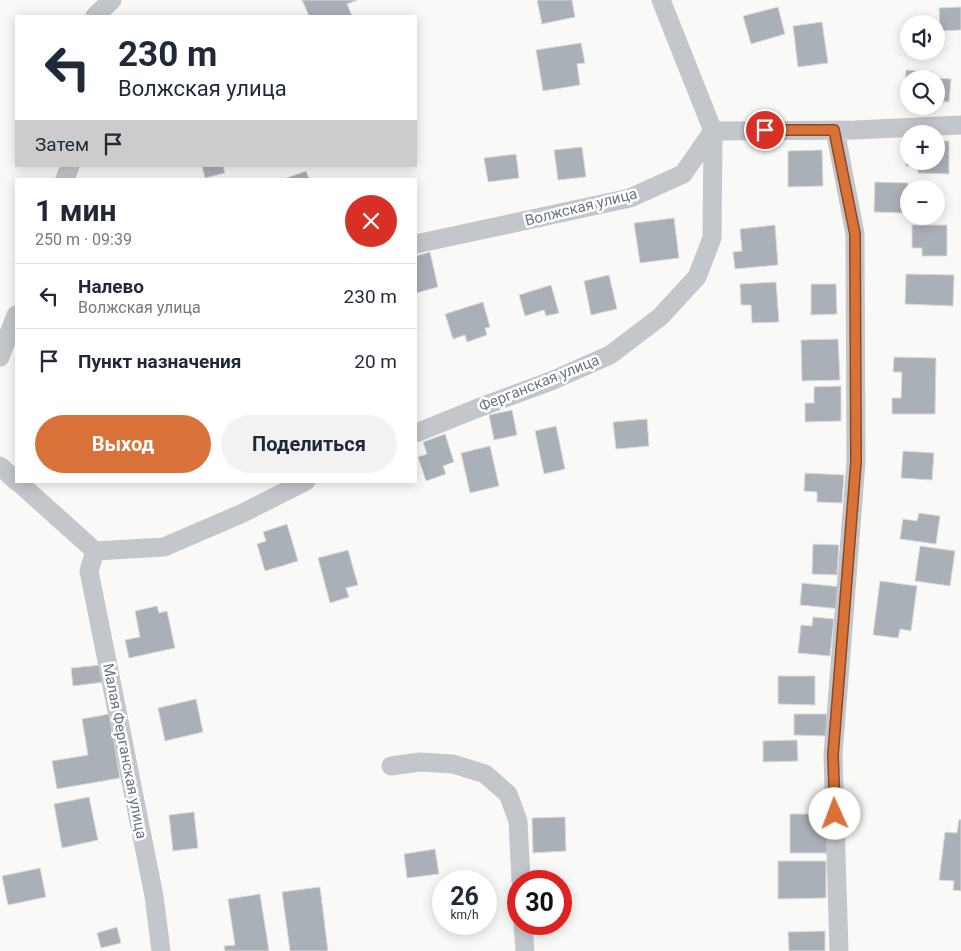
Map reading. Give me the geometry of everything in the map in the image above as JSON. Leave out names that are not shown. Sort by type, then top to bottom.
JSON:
[{"type":"street","points":[[96,15],[112,0]]},
{"type":"street","points":[[661,0],[713,131],[834,130],[961,124]]},
{"type":"street","points":[[834,130],[855,234],[856,263],[856,462],[833,755],[839,951]]},
{"type":"street","name":"Волжская улица","points":[[417,244],[630,198],[683,174],[713,131]]},
{"type":"street","name":"Ферганская улица","points":[[417,433],[551,381],[610,355],[660,317],[697,277],[712,238],[713,131]]},
{"type":"street","points":[[0,357],[15,317]]},
{"type":"street","points":[[0,466],[15,479]]},
{"type":"street","points":[[19,483],[95,551],[164,547],[243,513],[302,483]]},
{"type":"street","name":"Малая Ферганская улица","points":[[95,551],[89,571],[154,896],[161,951]]},
{"type":"street","points":[[390,766],[420,762],[454,764],[485,774],[508,794],[518,821],[520,870]]},
{"type":"street","points":[[524,935],[525,951]]},
{"type":"building","points":[[302,0],[358,0],[347,4],[352,15],[309,15]]},
{"type":"building","points":[[537,0],[572,0],[575,17],[542,24]]},
{"type":"building","points":[[778,7],[785,34],[751,44],[743,16]]},
{"type":"building","points":[[961,7],[961,30],[945,31],[945,15],[939,15],[939,8]]},
{"type":"building","points":[[822,22],[828,63],[798,67],[793,26]]},
{"type":"building","points":[[581,43],[585,63],[577,64],[580,85],[543,91],[536,50]]},
{"type":"building","points":[[945,79],[951,79],[949,102],[945,102]]},
{"type":"building","points":[[945,141],[949,141],[949,174],[918,173],[918,170],[945,170]]},
{"type":"building","points":[[582,147],[586,177],[558,180],[554,150]]},
{"type":"building","points":[[822,150],[823,186],[788,187],[788,151]]},
{"type":"building","points":[[516,154],[519,178],[488,182],[484,158]]},
{"type":"building","points":[[202,167],[223,167],[225,173],[205,178]]},
{"type":"building","points":[[306,171],[309,178],[287,178]]},
{"type":"building","points":[[875,182],[900,183],[900,213],[874,212]]},
{"type":"building","points":[[674,218],[679,258],[640,263],[634,223]]},
{"type":"building","points":[[775,225],[778,265],[735,269],[733,252],[742,251],[740,229]]},
{"type":"building","points":[[912,225],[947,225],[947,256],[922,256],[922,248],[912,248]]},
{"type":"building","points":[[430,252],[438,287],[417,293],[417,256]]},
{"type":"building","points":[[906,274],[954,275],[953,306],[905,304]]},
{"type":"building","points":[[609,275],[617,309],[591,315],[584,281]]},
{"type":"building","points":[[776,282],[779,322],[752,323],[751,305],[741,305],[740,284]]},
{"type":"building","points":[[811,284],[836,284],[837,314],[811,315]]},
{"type":"building","points":[[551,285],[559,313],[546,316],[544,310],[525,316],[519,295]]},
{"type":"building","points":[[483,302],[490,327],[485,328],[487,335],[467,342],[465,335],[453,339],[445,314]]},
{"type":"building","points":[[838,339],[840,380],[802,381],[801,340]]},
{"type":"building","points":[[894,357],[936,358],[935,414],[892,414],[892,398],[901,398],[902,372],[893,372]]},
{"type":"building","points":[[841,386],[841,421],[805,422],[805,403],[814,403],[814,387]]},
{"type":"building","points":[[512,410],[517,435],[494,440],[489,415]]},
{"type":"building","points":[[647,419],[649,446],[616,449],[613,422]]},
{"type":"building","points":[[556,426],[565,469],[544,474],[535,431]]},
{"type":"building","points":[[445,434],[454,462],[443,466],[446,474],[426,481],[418,457],[427,454],[423,442]]},
{"type":"building","points":[[490,446],[499,486],[470,493],[461,453]]},
{"type":"building","points":[[903,451],[934,453],[932,480],[901,478]]},
{"type":"building","points":[[805,473],[844,475],[842,503],[817,502],[817,492],[804,491]]},
{"type":"building","points":[[919,513],[940,516],[936,544],[900,539],[903,519],[917,521]]},
{"type":"building","points":[[287,524],[298,561],[265,571],[257,544],[266,541],[263,532]]},
{"type":"building","points":[[813,544],[839,545],[837,575],[812,574]]},
{"type":"building","points":[[920,546],[955,551],[950,586],[915,581]]},
{"type":"building","points":[[348,550],[358,585],[346,588],[349,597],[330,603],[318,558]]},
{"type":"building","points":[[880,581],[917,586],[911,631],[900,629],[898,638],[873,635]]},
{"type":"building","points":[[802,583],[842,587],[840,609],[800,605]]},
{"type":"building","points":[[157,606],[159,613],[167,611],[175,648],[129,658],[125,640],[140,637],[135,611]]},
{"type":"building","points":[[813,617],[834,619],[830,656],[798,653],[801,625],[812,626]]},
{"type":"building","points":[[102,665],[104,682],[73,686],[71,668]]},
{"type":"building","points":[[778,676],[815,676],[815,705],[778,704]]},
{"type":"building","points":[[196,699],[203,732],[165,741],[158,708]]},
{"type":"building","points":[[109,714],[120,778],[57,789],[52,761],[88,755],[82,719]]},
{"type":"building","points":[[794,714],[827,714],[827,736],[794,735]]},
{"type":"building","points":[[797,740],[798,761],[763,762],[763,741]]},
{"type":"building","points":[[89,797],[98,840],[62,848],[54,804]]},
{"type":"building","points":[[194,812],[198,848],[173,851],[169,815]]},
{"type":"building","points":[[790,814],[827,814],[827,853],[790,853]]},
{"type":"building","points":[[565,817],[566,851],[533,853],[532,818]]},
{"type":"building","points":[[959,819],[961,820],[961,891],[953,890],[954,881],[939,880],[945,832],[957,833]]},
{"type":"building","points":[[435,849],[438,870],[432,870],[432,875],[407,878],[404,854]]},
{"type":"building","points":[[778,861],[826,861],[826,898],[778,899]]},
{"type":"building","points":[[40,868],[46,897],[8,905],[2,876]]},
{"type":"building","points":[[320,887],[328,951],[290,951],[282,892]]},
{"type":"building","points":[[260,894],[269,951],[225,951],[224,946],[235,945],[228,899]]},
{"type":"building","points":[[117,927],[121,943],[101,948],[97,933]]},
{"type":"building","points":[[825,931],[825,951],[789,951],[788,932]]},
{"type":"route","points":[[765,130],[834,130],[855,234],[856,462],[833,755],[835,814]]}]
